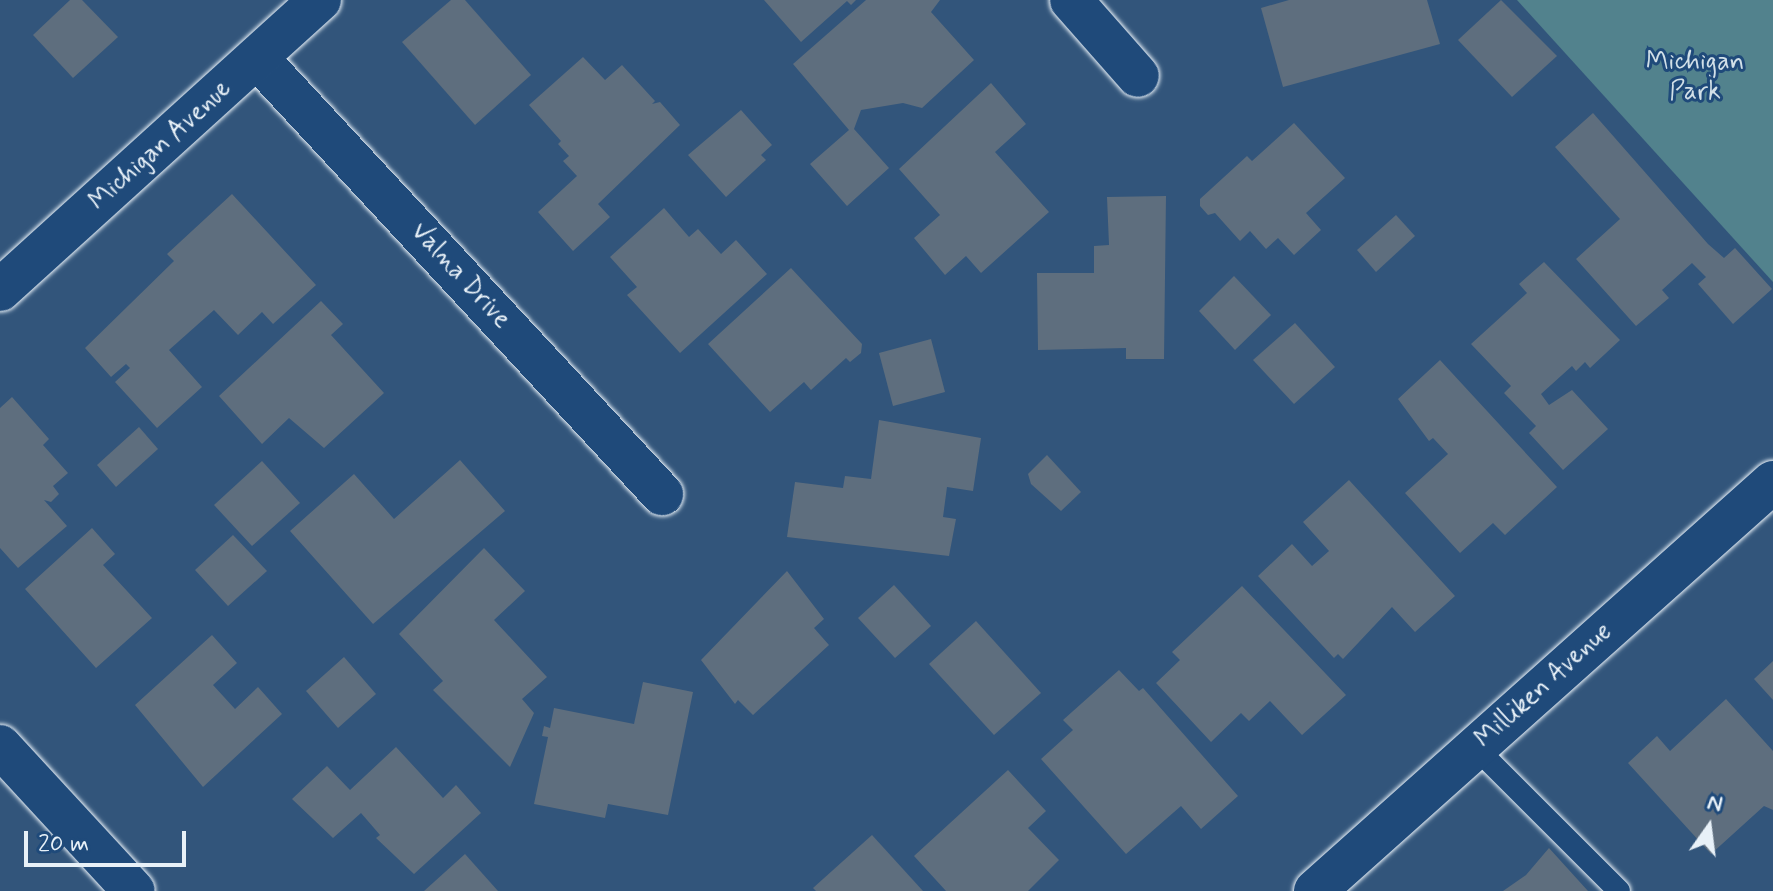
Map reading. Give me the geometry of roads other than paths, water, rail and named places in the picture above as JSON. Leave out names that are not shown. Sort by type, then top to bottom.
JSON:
[{"type":"street","name":"Michigan Avenue","points":[[0,290],[320,0]]},
{"type":"street","points":[[1071,0],[1138,76]]},
{"type":"street","name":"Valna Drive","points":[[258,59],[662,494]]},
{"type":"street","name":"Milliken Avenue","points":[[1315,891],[1773,482]]},
{"type":"street","points":[[0,746],[134,891]]},
{"type":"lane","points":[[1476,748],[1619,891]]},
{"type":"park label","name":"Michigan Park","points":[[1695,78]]}]
